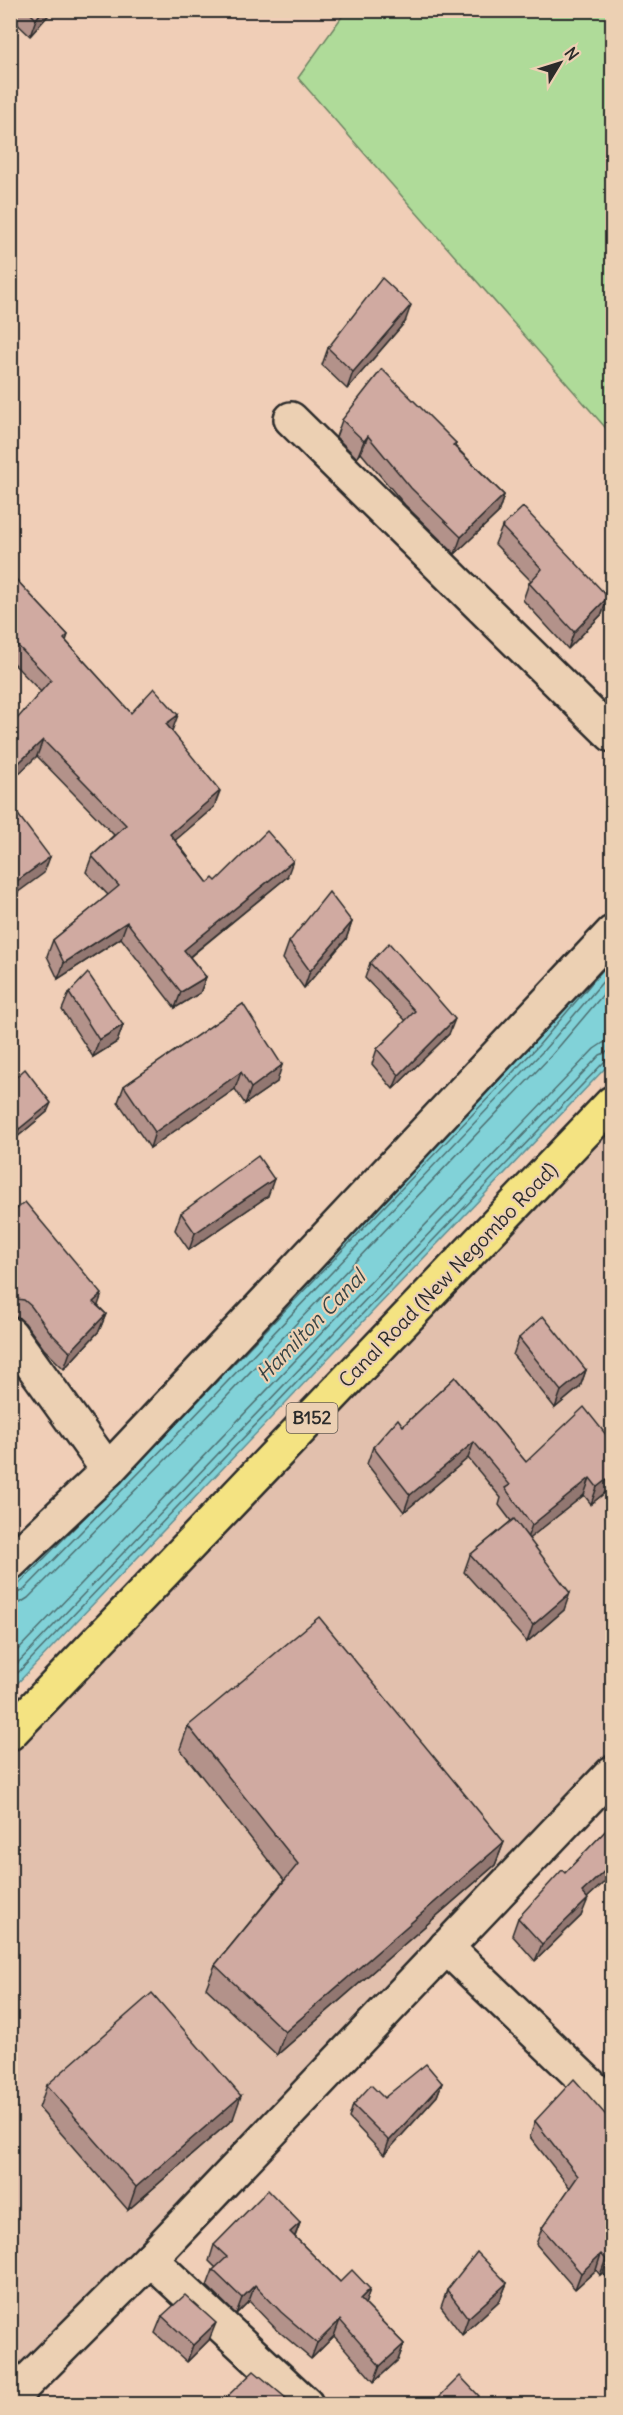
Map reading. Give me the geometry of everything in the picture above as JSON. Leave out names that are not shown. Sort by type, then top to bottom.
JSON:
[{"type":"main road","name":"Canal Road (New Negombo Road)","points":[[10,1733],[612,1103]]},
{"type":"street","points":[[291,419],[612,735]]},
{"type":"street","points":[[10,1563],[108,1470],[612,933]]},
{"type":"street","points":[[10,1334],[108,1470]]},
{"type":"street","points":[[10,2399],[150,2259],[612,1773]]},
{"type":"street","points":[[446,1947],[612,2106]]},
{"type":"street","points":[[150,2259],[306,2404]]},
{"type":"shaded area","points":[[612,1113],[612,1757],[144,2253],[11,2387],[11,1743]]},
{"type":"green space","points":[[346,11],[612,11],[612,435],[298,78]]},
{"type":"water","name":"Hamilton Canal","points":[[612,950],[612,1061],[11,1690],[11,1584],[175,1417],[534,1040]]},
{"type":"building","points":[[27,10],[43,10],[36,19]]},
{"type":"building","points":[[382,278],[411,305],[353,372],[328,348]]},
{"type":"building","points":[[382,369],[456,443],[453,445],[504,495],[461,537],[411,488],[368,436],[364,441],[342,420]]},
{"type":"building","points":[[523,507],[608,597],[574,632],[529,583],[542,569],[502,527]]},
{"type":"building","points":[[11,574],[68,635],[64,639],[131,713],[154,688],[178,715],[166,724],[220,791],[170,834],[208,883],[213,878],[216,881],[267,831],[293,861],[184,950],[206,977],[181,992],[127,922],[64,963],[53,940],[119,886],[92,856],[126,825],[43,740],[10,771],[10,727],[51,680],[16,644],[10,648]]},
{"type":"building","points":[[10,804],[50,857],[10,886]]},
{"type":"building","points":[[329,892],[352,922],[310,971],[289,942]]},
{"type":"building","points":[[389,943],[455,1019],[399,1075],[377,1049],[415,1011],[370,963]]},
{"type":"building","points":[[88,973],[123,1025],[99,1040],[69,993]]},
{"type":"building","points":[[243,1004],[282,1065],[251,1088],[241,1072],[155,1132],[124,1086]]},
{"type":"building","points":[[25,1069],[51,1103],[19,1129],[10,1117],[10,1083]]},
{"type":"building","points":[[258,1156],[274,1179],[195,1233],[181,1213]]},
{"type":"building","points":[[25,1202],[102,1294],[93,1302],[106,1314],[70,1352],[50,1332],[31,1306],[24,1300],[17,1299],[10,1292],[10,1273],[15,1269],[10,1264],[10,1215]]},
{"type":"building","points":[[543,1316],[586,1370],[561,1391],[519,1338]]},
{"type":"building","points":[[455,1377],[526,1462],[584,1407],[607,1436],[612,1432],[612,1475],[597,1487],[590,1478],[532,1525],[505,1488],[510,1485],[474,1442],[410,1495],[373,1447],[398,1419],[403,1426]]},
{"type":"building","points":[[514,1519],[570,1593],[533,1625],[470,1555]]},
{"type":"building","points":[[319,1617],[504,1842],[285,2032],[215,1965],[298,1864],[188,1726]]},
{"type":"building","points":[[612,1824],[612,1864],[582,1892],[588,1899],[542,1944],[518,1918],[562,1870],[565,1873]]},
{"type":"building","points":[[152,1993],[241,2096],[136,2187],[47,2085]]},
{"type":"building","points":[[426,2064],[442,2083],[389,2141],[353,2105],[371,2085],[384,2098]]},
{"type":"building","points":[[574,2079],[612,2122],[612,2262],[609,2257],[606,2259],[601,2254],[581,2273],[542,2228],[578,2176],[535,2121]]},
{"type":"building","points":[[268,2190],[300,2223],[290,2232],[340,2282],[352,2270],[370,2289],[360,2299],[404,2344],[380,2366],[340,2320],[317,2343],[281,2312],[255,2285],[242,2298],[213,2270],[227,2257],[214,2245]]},
{"type":"building","points":[[477,2252],[507,2283],[468,2318],[447,2290]]},
{"type":"building","points":[[185,2295],[216,2323],[193,2345],[162,2316]]},
{"type":"building","points":[[254,2371],[293,2404],[219,2404]]},
{"type":"building","points":[[460,2376],[479,2396],[470,2404],[432,2404]]}]
